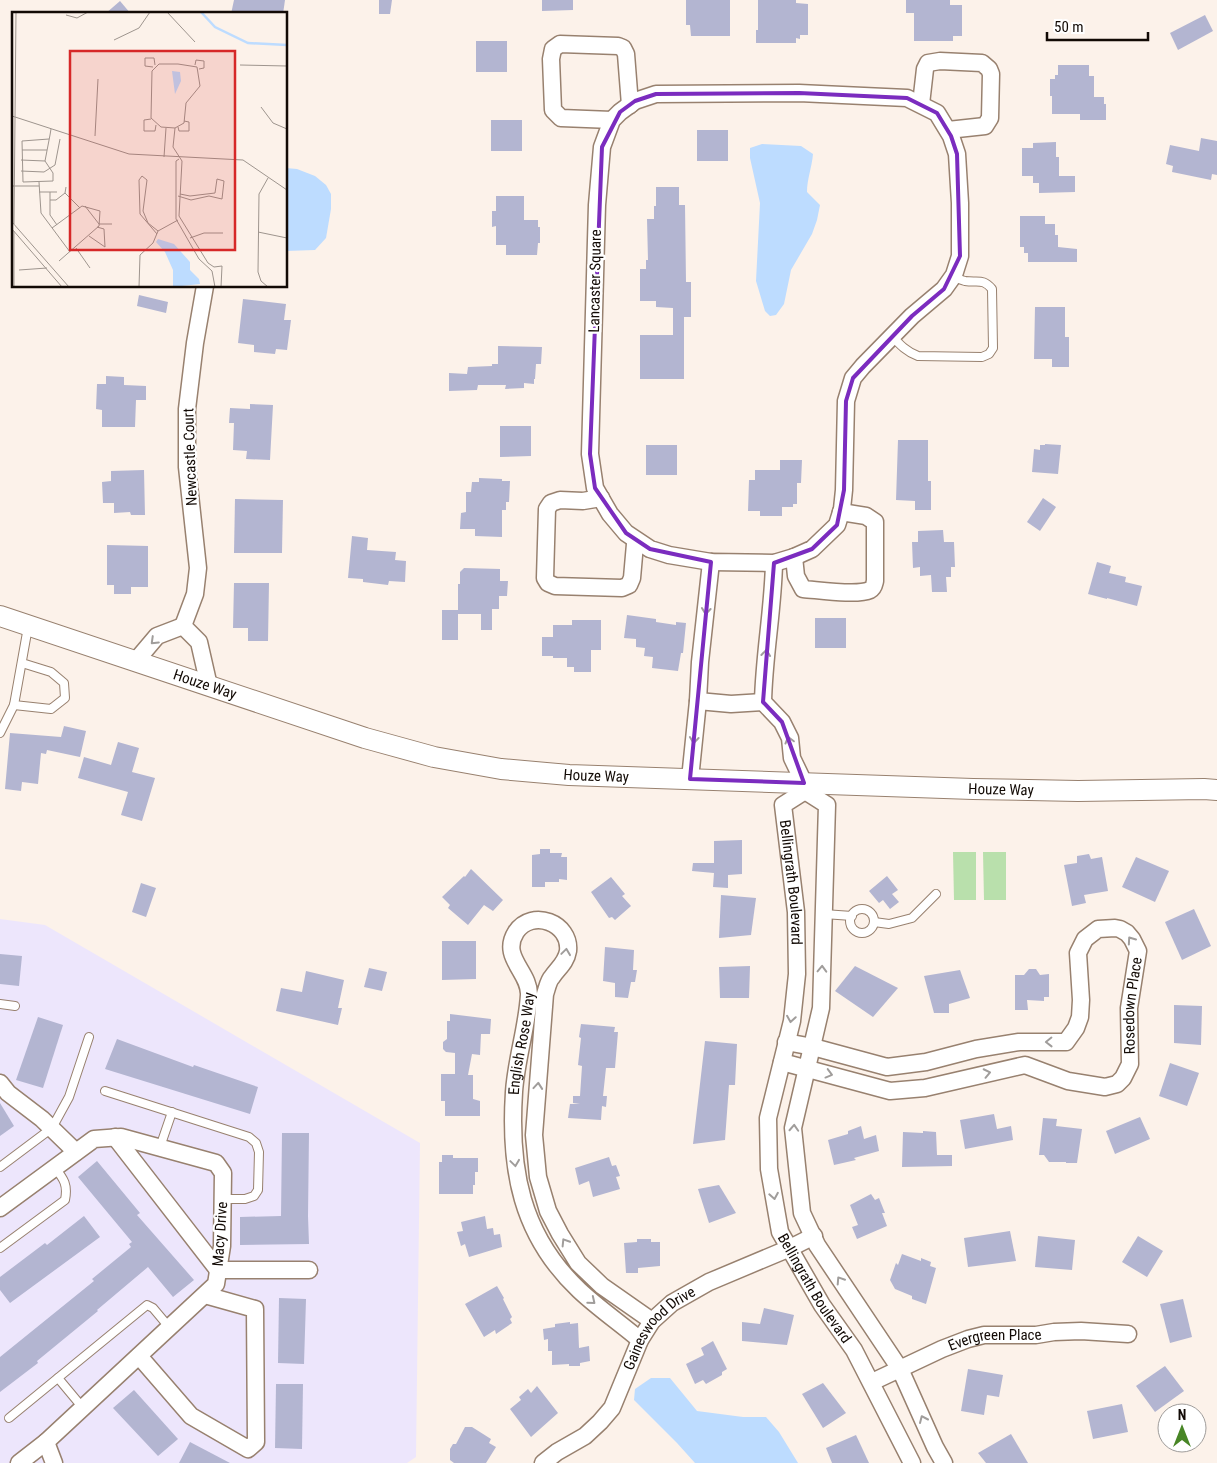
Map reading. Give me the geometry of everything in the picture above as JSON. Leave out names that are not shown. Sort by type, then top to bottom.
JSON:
[{"type":"street","points":[[612,120],[561,118],[553,110],[551,59],[554,49],[560,44],[618,46],[624,48],[630,105]]},
{"type":"street","points":[[921,104],[925,69],[928,63],[940,61],[982,63],[989,69],[991,74],[990,118],[985,126],[948,130]]},
{"type":"street","name":"Lancaster Square","points":[[799,93],[907,98],[937,114],[948,130],[957,154],[960,203],[960,256],[953,277],[944,289],[912,316],[853,378],[846,401],[844,490],[837,525],[812,548],[794,557],[774,563],[711,562],[669,555],[650,548],[626,534],[610,514],[595,488],[590,454],[597,205],[602,147],[612,120],[630,105],[635,101],[656,94],[799,93]]},
{"type":"street","name":"Newcastle Court","points":[[183,626],[196,594],[198,568],[188,467],[188,409],[205,288]]},
{"type":"street","points":[[601,498],[583,501],[560,500],[551,503],[547,509],[545,578],[548,584],[555,586],[622,588],[629,585],[632,578],[635,544],[637,541]]},
{"type":"street","points":[[794,557],[796,576],[803,589],[860,593],[874,587],[876,572],[875,522],[866,516],[841,512]]},
{"type":"street","points":[[690,779],[711,562]]},
{"type":"street","points":[[774,563],[763,702],[782,722],[790,738],[792,758],[805,787]]},
{"type":"street","name":"Houze Way","points":[[0,616],[365,738],[434,757],[501,769],[569,775],[690,779],[805,787],[1078,791],[1217,790]]},
{"type":"street","points":[[135,662],[157,636],[183,626],[199,642],[209,686]]},
{"type":"street","points":[[698,701],[732,704],[763,702]]},
{"type":"street","name":"Bellingrath Boulevard","points":[[912,1463],[854,1350],[822,1305],[780,1232],[769,1169],[768,1118],[792,1021],[797,974],[796,912],[783,805],[805,787],[827,805],[821,1008],[793,1128],[802,1213],[822,1253],[900,1369],[944,1463]]},
{"type":"street","points":[[796,912],[824,914]]},
{"type":"street","name":"Rosedown Place","points":[[782,1062],[890,1091],[933,1086],[1025,1065],[1068,1081],[1098,1087],[1116,1084],[1127,1072],[1130,1064],[1129,1008],[1138,951],[1127,933],[1115,928],[1098,929],[1085,939],[1078,953],[1081,1000],[1080,1017],[1076,1028],[1066,1042],[1019,1042],[976,1049],[926,1062],[887,1067],[813,1047],[786,1042]]},
{"type":"street","name":"English Rose Way","points":[[640,1340],[578,1290],[546,1251],[520,1193],[514,1160],[514,1091],[537,993],[534,1135],[538,1177],[548,1211],[578,1263],[602,1286],[652,1321]]},
{"type":"street","points":[[926,1062],[933,1086]]},
{"type":"street","points":[[0,1083],[8,1093],[42,1119],[76,1152]]},
{"type":"street","points":[[513,1135],[534,1135]]},
{"type":"street","points":[[115,1137],[218,1270],[309,1270]]},
{"type":"street","name":"Macy Drive","points":[[0,1208],[94,1139],[121,1137],[160,1147],[216,1163],[223,1173],[222,1246],[216,1284],[46,1442],[19,1463]]},
{"type":"street","points":[[769,1169],[797,1166]]},
{"type":"street","name":"Gaineswood Drive","points":[[543,1463],[557,1452],[585,1436],[612,1408],[640,1340],[652,1321],[672,1303],[708,1282],[814,1236]]},
{"type":"street","points":[[139,1356],[191,1416],[248,1449],[256,1442],[255,1309],[205,1295]]},
{"type":"street","name":"Evergreen Place","points":[[872,1382],[968,1338],[984,1335],[1036,1335],[1081,1331],[1128,1334]]},
{"type":"street","points":[[46,1442],[54,1463]]},
{"type":"lane","points":[[892,336],[903,348],[911,354],[918,356],[982,357],[988,354],[993,348],[992,289],[987,283],[982,281],[966,281],[953,277]]},
{"type":"lane","points":[[0,732],[14,705],[28,626]]},
{"type":"lane","points":[[14,705],[51,709],[65,698],[64,683],[51,672],[22,664]]},
{"type":"lane","points":[[874,922],[888,924],[912,918],[936,894]]},
{"type":"lane","points":[[858,910],[867,911],[874,922],[870,930],[866,932],[857,932],[851,925],[852,916],[858,910]]},
{"type":"lane","points":[[824,914],[852,916]]},
{"type":"lane","points":[[0,1004],[16,1006]]},
{"type":"lane","points":[[0,1168],[52,1128],[69,1097],[89,1037]]},
{"type":"lane","points":[[105,1091],[249,1137],[256,1143],[259,1152],[258,1190],[254,1196],[245,1199],[223,1199]]},
{"type":"lane","points":[[160,1147],[172,1112]]},
{"type":"lane","points":[[0,1248],[66,1200],[67,1192],[64,1179],[55,1168]]},
{"type":"lane","points":[[9,1418],[147,1305],[153,1308],[170,1327]]},
{"type":"lane","points":[[58,1378],[83,1408]]},
{"type":"highlighted area","points":[[799,93],[907,98],[937,113],[951,136],[957,154],[960,256],[944,289],[912,316],[853,378],[846,401],[844,490],[837,525],[812,549],[774,563],[763,702],[782,722],[804,783],[690,779],[711,562],[650,549],[626,533],[595,488],[590,454],[602,147],[620,112],[635,101],[656,94]]},
{"type":"shaded area","points":[[0,919],[45,925],[420,1143],[416,1457],[407,1463],[0,1463]]},
{"type":"green space","points":[[953,852],[976,852],[976,900],[954,900]]},
{"type":"green space","points":[[983,852],[1006,852],[1006,900],[984,900]]},
{"type":"water","points":[[762,144],[801,146],[813,154],[807,192],[820,205],[812,234],[791,270],[784,304],[776,315],[770,316],[765,311],[756,281],[760,203],[750,158],[750,148]]},
{"type":"water","points":[[288,168],[297,169],[315,176],[326,185],[331,194],[331,209],[326,238],[315,250],[288,251]]},
{"type":"water","points":[[651,1378],[670,1378],[697,1411],[743,1417],[766,1417],[779,1432],[798,1463],[695,1463],[634,1400],[635,1389]]},
{"type":"building","points":[[234,0],[285,0],[283,12],[231,12]]},
{"type":"building","points":[[379,0],[392,0],[390,14],[379,14]]},
{"type":"building","points":[[542,0],[573,0],[573,10],[542,11]]},
{"type":"building","points":[[686,0],[730,0],[730,36],[691,36],[690,25],[686,25]]},
{"type":"building","points":[[758,0],[796,0],[796,3],[808,4],[808,35],[800,35],[800,39],[796,38],[796,43],[756,43]]},
{"type":"building","points":[[906,0],[950,0],[950,5],[962,5],[962,36],[953,36],[953,41],[914,41],[914,13],[906,13]]},
{"type":"building","points":[[120,1],[129,12],[107,12]]},
{"type":"building","points":[[1205,15],[1213,31],[1178,50],[1170,33]]},
{"type":"building","points":[[476,41],[507,41],[507,72],[476,72]]},
{"type":"building","points":[[1058,65],[1089,65],[1089,76],[1094,76],[1094,97],[1104,97],[1106,120],[1080,120],[1080,114],[1052,114],[1050,79],[1055,79],[1055,75],[1058,75]]},
{"type":"building","points":[[491,120],[522,120],[522,151],[491,151]]},
{"type":"building","points":[[697,130],[728,130],[728,161],[697,161]]},
{"type":"building","points":[[1201,138],[1217,141],[1217,175],[1212,174],[1211,180],[1172,172],[1173,166],[1166,164],[1170,145],[1199,151]]},
{"type":"building","points":[[1056,142],[1056,157],[1059,157],[1059,176],[1075,176],[1075,192],[1039,193],[1039,183],[1033,183],[1033,176],[1022,176],[1022,148],[1033,148],[1033,143]]},
{"type":"building","points":[[656,187],[679,187],[679,205],[685,205],[686,282],[691,282],[691,317],[684,317],[684,379],[640,379],[640,335],[673,335],[673,308],[656,307],[656,301],[640,301],[640,269],[646,269],[646,260],[648,260],[647,219],[654,219]]},
{"type":"building","points":[[496,196],[524,196],[524,220],[538,220],[538,227],[540,227],[540,243],[538,243],[537,255],[506,255],[506,245],[496,245],[496,226],[492,227],[492,211],[496,211]]},
{"type":"building","points":[[1020,216],[1045,216],[1045,224],[1055,224],[1055,235],[1058,235],[1058,247],[1077,249],[1077,262],[1028,262],[1028,253],[1024,253],[1024,247],[1020,247]]},
{"type":"building","points":[[139,295],[168,302],[166,313],[137,306]]},
{"type":"building","points":[[243,299],[286,304],[284,320],[291,320],[287,350],[276,349],[275,354],[254,352],[254,345],[238,343]]},
{"type":"building","points":[[1035,307],[1065,307],[1065,337],[1069,337],[1069,367],[1052,367],[1052,359],[1034,359]]},
{"type":"building","points":[[498,346],[542,347],[541,364],[536,364],[534,384],[524,383],[524,388],[505,389],[506,385],[478,385],[477,390],[449,391],[449,373],[467,374],[468,367],[498,364]]},
{"type":"building","points":[[106,376],[124,377],[124,385],[146,386],[146,400],[136,400],[135,427],[102,427],[102,410],[96,409],[97,384],[106,384]]},
{"type":"building","points":[[250,404],[273,405],[270,460],[246,459],[247,451],[233,450],[234,423],[229,423],[230,408],[250,409]]},
{"type":"building","points":[[500,426],[531,426],[531,456],[500,457]]},
{"type":"building","points":[[898,440],[928,440],[928,481],[931,481],[931,510],[915,510],[915,501],[896,500]]},
{"type":"building","points":[[646,445],[677,445],[677,475],[646,475]]},
{"type":"building","points":[[1040,445],[1061,445],[1058,474],[1032,472],[1034,449],[1040,450]]},
{"type":"building","points":[[780,460],[802,460],[801,483],[797,483],[797,504],[793,504],[793,507],[782,507],[782,516],[760,516],[760,511],[748,511],[749,480],[755,480],[755,470],[780,470]]},
{"type":"building","points":[[144,470],[145,515],[131,515],[130,512],[114,513],[114,503],[103,503],[102,482],[111,481],[111,471]]},
{"type":"building","points":[[479,478],[510,481],[509,502],[506,502],[506,510],[502,510],[502,537],[475,536],[475,529],[460,529],[461,513],[466,512],[466,492],[471,492],[472,482],[479,482]]},
{"type":"building","points":[[1043,498],[1056,507],[1040,531],[1027,522]]},
{"type":"building","points":[[235,499],[283,500],[282,553],[234,553]]},
{"type":"building","points":[[943,530],[944,542],[954,542],[955,567],[951,567],[951,577],[946,577],[947,592],[932,592],[931,575],[920,576],[920,567],[913,568],[912,542],[918,542],[918,531]]},
{"type":"building","points":[[352,536],[368,538],[367,550],[396,552],[395,560],[406,561],[405,582],[389,581],[388,585],[363,582],[363,579],[348,578]]},
{"type":"building","points":[[107,545],[148,546],[148,587],[131,587],[131,594],[114,594],[114,585],[107,585]]},
{"type":"building","points":[[1097,562],[1111,566],[1109,573],[1126,577],[1125,582],[1142,586],[1137,606],[1088,594]]},
{"type":"building","points":[[464,568],[500,569],[500,581],[508,581],[507,596],[499,596],[499,609],[492,609],[492,630],[481,630],[481,614],[458,614],[458,584],[460,584],[460,572]]},
{"type":"building","points":[[234,583],[269,583],[268,641],[248,641],[248,628],[233,628]]},
{"type":"building","points":[[442,610],[458,610],[458,640],[442,640]]},
{"type":"building","points":[[627,615],[656,619],[656,622],[676,625],[676,622],[686,623],[683,653],[681,653],[678,671],[652,668],[653,657],[644,656],[645,648],[636,647],[636,639],[624,638]]},
{"type":"building","points":[[815,618],[846,618],[846,648],[815,648]]},
{"type":"building","points":[[572,620],[601,620],[601,650],[591,650],[591,672],[574,672],[574,667],[567,667],[567,658],[542,656],[542,637],[553,637],[553,625],[572,625]]},
{"type":"building","points":[[64,726],[86,731],[80,757],[47,750],[46,754],[41,753],[38,784],[22,782],[21,791],[5,789],[10,733],[61,737]]},
{"type":"building","points":[[118,742],[139,748],[132,772],[155,778],[142,821],[121,815],[128,792],[78,778],[84,757],[111,765]]},
{"type":"building","points":[[742,840],[742,874],[728,875],[728,888],[713,887],[714,873],[692,871],[693,863],[714,863],[714,841]]},
{"type":"building","points":[[540,849],[550,849],[550,853],[562,853],[561,857],[567,857],[567,880],[559,879],[559,882],[545,882],[545,887],[532,887],[532,855],[540,854]]},
{"type":"building","points":[[1089,854],[1091,859],[1102,857],[1108,891],[1084,895],[1086,903],[1072,906],[1064,865],[1077,863],[1077,856]]},
{"type":"building","points":[[1136,857],[1169,871],[1155,902],[1122,887]]},
{"type":"building","points":[[471,869],[503,900],[493,911],[484,905],[468,925],[448,908],[450,905],[442,897],[465,877]]},
{"type":"building","points":[[887,876],[898,890],[892,894],[899,902],[890,909],[883,900],[879,903],[869,891]]},
{"type":"building","points":[[611,877],[625,894],[622,896],[631,906],[615,920],[612,917],[609,918],[591,892]]},
{"type":"building","points":[[141,883],[156,888],[146,917],[132,912]]},
{"type":"building","points":[[721,895],[756,898],[751,935],[719,938]]},
{"type":"building","points":[[1194,909],[1211,946],[1182,960],[1165,922]]},
{"type":"building","points":[[442,941],[476,941],[476,979],[442,980]]},
{"type":"building","points":[[605,947],[634,950],[633,970],[637,970],[635,982],[631,982],[628,998],[615,997],[615,983],[603,981]]},
{"type":"building","points":[[0,954],[22,956],[19,986],[0,984]]},
{"type":"building","points":[[750,966],[749,998],[720,998],[719,967]]},
{"type":"building","points":[[855,966],[898,988],[873,1017],[835,991]]},
{"type":"building","points":[[369,968],[387,972],[382,991],[364,987]]},
{"type":"building","points":[[1029,969],[1036,969],[1040,975],[1049,974],[1049,997],[1044,997],[1044,1001],[1027,1000],[1028,1010],[1015,1010],[1015,975],[1024,975]]},
{"type":"building","points":[[960,970],[970,998],[949,1004],[949,1013],[934,1013],[924,976]]},
{"type":"building","points":[[306,971],[344,980],[338,1008],[342,1008],[338,1025],[276,1011],[281,988],[302,992]]},
{"type":"building","points":[[1174,1005],[1202,1006],[1201,1045],[1174,1043]]},
{"type":"building","points":[[450,1014],[491,1019],[490,1034],[481,1034],[480,1055],[472,1054],[468,1075],[473,1075],[473,1099],[480,1101],[480,1116],[445,1116],[445,1101],[441,1101],[441,1074],[455,1074],[455,1053],[446,1052],[443,1049],[443,1042],[447,1039],[447,1021],[450,1021]]},
{"type":"building","points":[[38,1017],[63,1025],[43,1088],[16,1080]]},
{"type":"building","points":[[581,1024],[615,1027],[614,1032],[618,1032],[615,1068],[606,1068],[603,1096],[607,1096],[606,1107],[602,1106],[601,1120],[568,1118],[570,1104],[580,1104],[573,1103],[573,1096],[580,1096],[582,1066],[578,1065]]},
{"type":"building","points":[[117,1039],[193,1067],[194,1065],[258,1087],[250,1114],[105,1069]]},
{"type":"building","points":[[705,1041],[737,1044],[735,1085],[729,1085],[725,1140],[693,1144]]},
{"type":"building","points":[[1170,1063],[1199,1073],[1187,1106],[1159,1096]]},
{"type":"building","points":[[0,1103],[14,1126],[0,1136]]},
{"type":"building","points":[[994,1114],[997,1129],[1011,1126],[1013,1140],[965,1149],[960,1120]]},
{"type":"building","points":[[1140,1117],[1150,1139],[1115,1154],[1106,1131]]},
{"type":"building","points":[[1043,1118],[1057,1119],[1056,1126],[1082,1129],[1077,1163],[1049,1162],[1044,1155],[1039,1155]]},
{"type":"building","points":[[861,1126],[864,1139],[876,1135],[879,1151],[854,1158],[856,1160],[834,1165],[828,1140],[848,1134],[848,1131]]},
{"type":"building","points":[[923,1131],[936,1132],[937,1155],[952,1155],[952,1166],[902,1167],[903,1132],[923,1133]]},
{"type":"building","points":[[282,1133],[309,1133],[309,1244],[240,1245],[240,1217],[281,1216]]},
{"type":"building","points":[[442,1155],[453,1155],[453,1158],[478,1158],[478,1172],[475,1172],[473,1194],[439,1194],[439,1162],[442,1162]]},
{"type":"building","points":[[609,1157],[612,1166],[616,1165],[620,1176],[616,1177],[620,1189],[593,1197],[589,1181],[579,1185],[575,1168]]},
{"type":"building","points":[[97,1161],[140,1213],[137,1215],[194,1280],[173,1297],[148,1267],[37,1361],[38,1363],[0,1392],[0,1357],[94,1281],[92,1279],[131,1247],[129,1244],[132,1242],[78,1177]]},
{"type":"building","points":[[719,1185],[736,1213],[709,1223],[698,1189]]},
{"type":"building","points":[[871,1194],[875,1200],[879,1198],[885,1213],[882,1213],[887,1226],[857,1239],[852,1227],[858,1225],[850,1205]]},
{"type":"building","points":[[84,1216],[100,1237],[10,1303],[0,1290],[0,1277],[45,1243],[47,1245]]},
{"type":"building","points":[[485,1216],[487,1229],[493,1228],[494,1235],[500,1234],[502,1247],[469,1257],[465,1244],[461,1246],[457,1232],[463,1231],[461,1222]]},
{"type":"building","points":[[1010,1231],[1016,1261],[968,1267],[964,1238]]},
{"type":"building","points":[[1038,1236],[1075,1240],[1072,1270],[1035,1267]]},
{"type":"building","points":[[1138,1236],[1163,1251],[1147,1277],[1122,1262]]},
{"type":"building","points":[[637,1239],[651,1239],[651,1242],[660,1242],[660,1266],[638,1268],[638,1273],[626,1273],[624,1243],[637,1242]]},
{"type":"building","points":[[902,1254],[921,1261],[921,1258],[931,1262],[930,1266],[936,1268],[926,1304],[912,1299],[912,1296],[895,1289],[890,1280],[896,1263],[898,1265]]},
{"type":"building","points":[[497,1286],[512,1317],[510,1319],[512,1323],[496,1334],[495,1330],[484,1337],[465,1304]]},
{"type":"building","points":[[279,1298],[306,1299],[304,1364],[278,1363]]},
{"type":"building","points":[[1183,1299],[1192,1337],[1170,1343],[1160,1304]]},
{"type":"building","points":[[764,1308],[794,1315],[787,1345],[742,1341],[742,1322],[760,1324]]},
{"type":"building","points":[[570,1322],[570,1324],[578,1323],[579,1348],[589,1346],[590,1361],[580,1363],[580,1366],[569,1366],[569,1364],[552,1365],[552,1351],[548,1351],[548,1339],[544,1340],[543,1329],[555,1327],[555,1324]]},
{"type":"building","points":[[713,1341],[727,1369],[722,1372],[722,1375],[706,1384],[703,1380],[695,1384],[686,1364],[704,1355],[701,1348]]},
{"type":"building","points":[[1165,1366],[1184,1391],[1167,1403],[1157,1403],[1157,1411],[1155,1412],[1136,1386]]},
{"type":"building","points":[[968,1369],[1003,1375],[999,1397],[987,1395],[984,1415],[961,1411]]},
{"type":"building","points":[[823,1383],[846,1413],[823,1428],[802,1394]]},
{"type":"building","points":[[276,1384],[303,1384],[302,1449],[275,1448]]},
{"type":"building","points":[[537,1386],[558,1413],[531,1437],[510,1409],[521,1400],[519,1397],[528,1389],[531,1393]]},
{"type":"building","points":[[134,1390],[178,1439],[158,1456],[113,1408]]},
{"type":"building","points":[[1122,1404],[1128,1432],[1093,1439],[1087,1411]]},
{"type":"building","points":[[465,1427],[472,1427],[491,1439],[489,1443],[496,1447],[486,1463],[454,1463],[450,1460],[450,1449],[453,1444],[456,1444]]},
{"type":"building","points":[[1011,1434],[1028,1463],[986,1463],[978,1453]]},
{"type":"building","points":[[856,1435],[869,1463],[832,1463],[826,1448]]},
{"type":"building","points":[[190,1442],[230,1463],[179,1463]]}]
